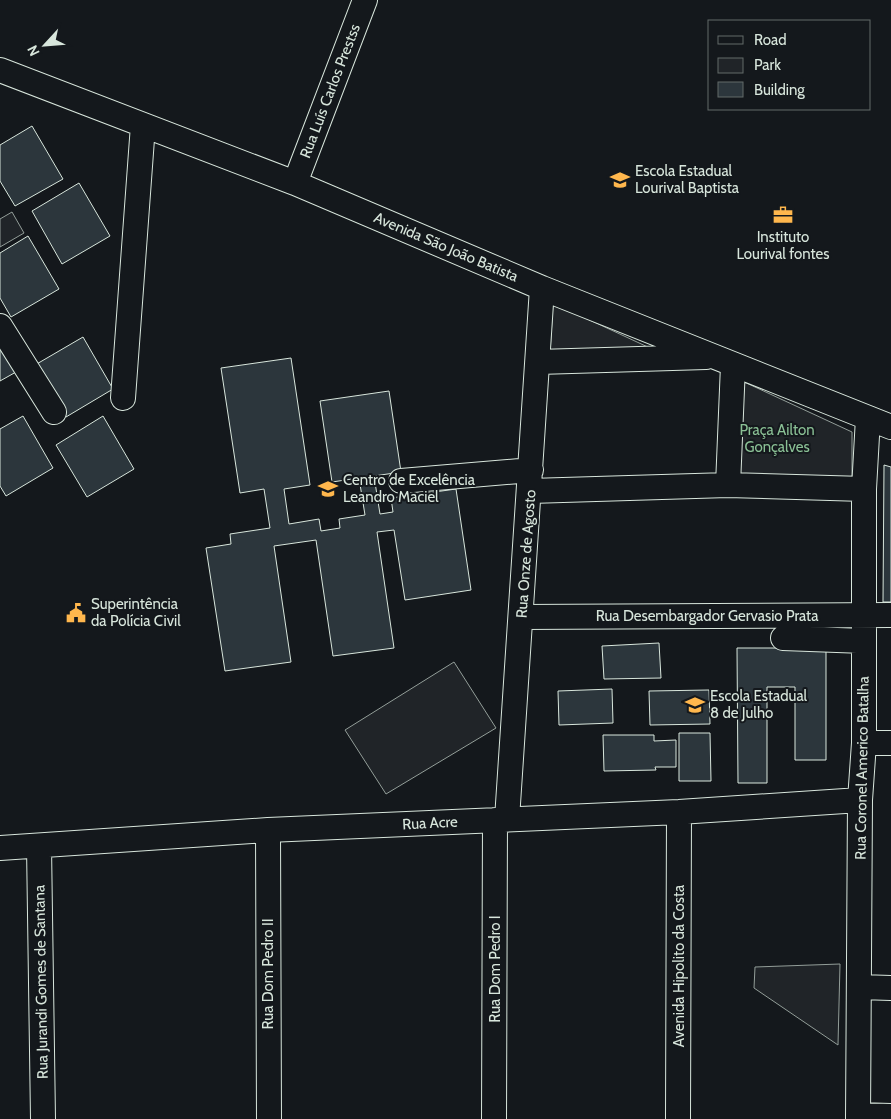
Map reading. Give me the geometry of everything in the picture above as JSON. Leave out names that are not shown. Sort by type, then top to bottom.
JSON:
[{"type":"street","name":"Rua Luís Carlos Prestss","points":[[295,183],[365,0]]},
{"type":"street","name":"Avenida São João Batista","points":[[0,70],[142,133],[295,183],[542,288],[891,427]]},
{"type":"street","points":[[123,398],[142,133]]},
{"type":"street","name":"Rua Onze de Agosto","points":[[501,819],[522,617],[542,288]]},
{"type":"street","points":[[0,326],[54,412]]},
{"type":"street","points":[[538,362],[724,361],[728,485]]},
{"type":"street","name":"Rua Coronel Americo Batalha","points":[[858,1117],[860,800],[864,743],[864,489],[868,418]]},
{"type":"street","points":[[401,481],[531,480],[864,489]]},
{"type":"street","name":"Rua Desembargador Gervasio Prata","points":[[522,617],[891,615]]},
{"type":"street","points":[[783,638],[864,642]]},
{"type":"street","points":[[864,743],[891,744]]},
{"type":"street","name":"Rua Acre","points":[[0,848],[268,830],[680,812],[860,800]]},
{"type":"street","name":"Avenida Hipolito da Costa","points":[[678,1119],[680,812]]},
{"type":"street","name":"Rua Dom Pedro I","points":[[494,1119],[501,819]]},
{"type":"street","name":"Rua Dom Pedro II","points":[[268,830],[269,1119]]},
{"type":"street","name":"Rua Jurandi Gomes de Santana","points":[[39,846],[43,1119]]},
{"type":"street","points":[[860,987],[891,988]]},
{"type":"street","points":[[858,1117],[891,1116]]},
{"type":"green space","points":[[12,212],[24,233],[0,247],[0,219]]},
{"type":"green space","points":[[553,303],[665,355],[550,354]]},
{"type":"green space","name":"Praça Ailton Gonçalves","points":[[742,381],[852,432],[852,480],[736,476]]},
{"type":"green space","points":[[454,662],[496,728],[386,794],[345,730]]},
{"type":"green space","points":[[840,964],[838,1045],[754,988],[755,967]]},
{"type":"building","points":[[32,126],[63,179],[15,206],[0,181],[0,145]]},
{"type":"building","points":[[79,183],[110,236],[62,264],[32,211]]},
{"type":"building","points":[[28,236],[59,289],[11,317],[0,298],[0,253]]},
{"type":"building","points":[[83,337],[113,389],[66,417],[35,365]]},
{"type":"building","points":[[0,344],[16,372],[0,381]]},
{"type":"building","points":[[291,358],[310,485],[284,489],[289,524],[319,519],[321,531],[340,528],[339,519],[365,515],[359,478],[332,482],[320,401],[389,391],[401,472],[374,476],[380,514],[393,512],[391,498],[456,489],[471,590],[405,600],[394,530],[377,532],[394,648],[333,656],[316,540],[274,546],[291,662],[225,671],[206,548],[231,544],[230,534],[270,528],[264,489],[240,493],[221,368]]},
{"type":"building","points":[[23,416],[53,468],[6,496],[0,486],[0,429]]},
{"type":"building","points":[[103,416],[134,469],[87,497],[56,445]]},
{"type":"building","points":[[884,465],[891,467],[891,602],[883,602]]},
{"type":"building","points":[[659,643],[661,678],[604,679],[602,646]]},
{"type":"building","points":[[737,648],[826,648],[826,760],[795,760],[795,687],[767,687],[767,783],[738,783]]},
{"type":"building","points":[[612,689],[613,723],[559,725],[558,691]]},
{"type":"building","points":[[709,690],[710,724],[650,725],[649,691]]},
{"type":"building","points":[[679,733],[710,733],[711,781],[679,781]]},
{"type":"building","points":[[603,735],[654,735],[654,741],[676,740],[676,767],[655,767],[656,770],[604,771]]},
{"type":"place","name":"Escola Estadual Lourival Baptista","points":[[620,180]]},
{"type":"place","name":"Instituto Lourival fontes","points":[[783,215]]},
{"type":"place","name":"Centro de Excelência Leandro Maciel","points":[[328,489]]},
{"type":"place","name":"Superintência da Polícia Civil","points":[[76,613]]},
{"type":"place","name":"Escola Estadual 8 de Julho","points":[[695,705]]}]
